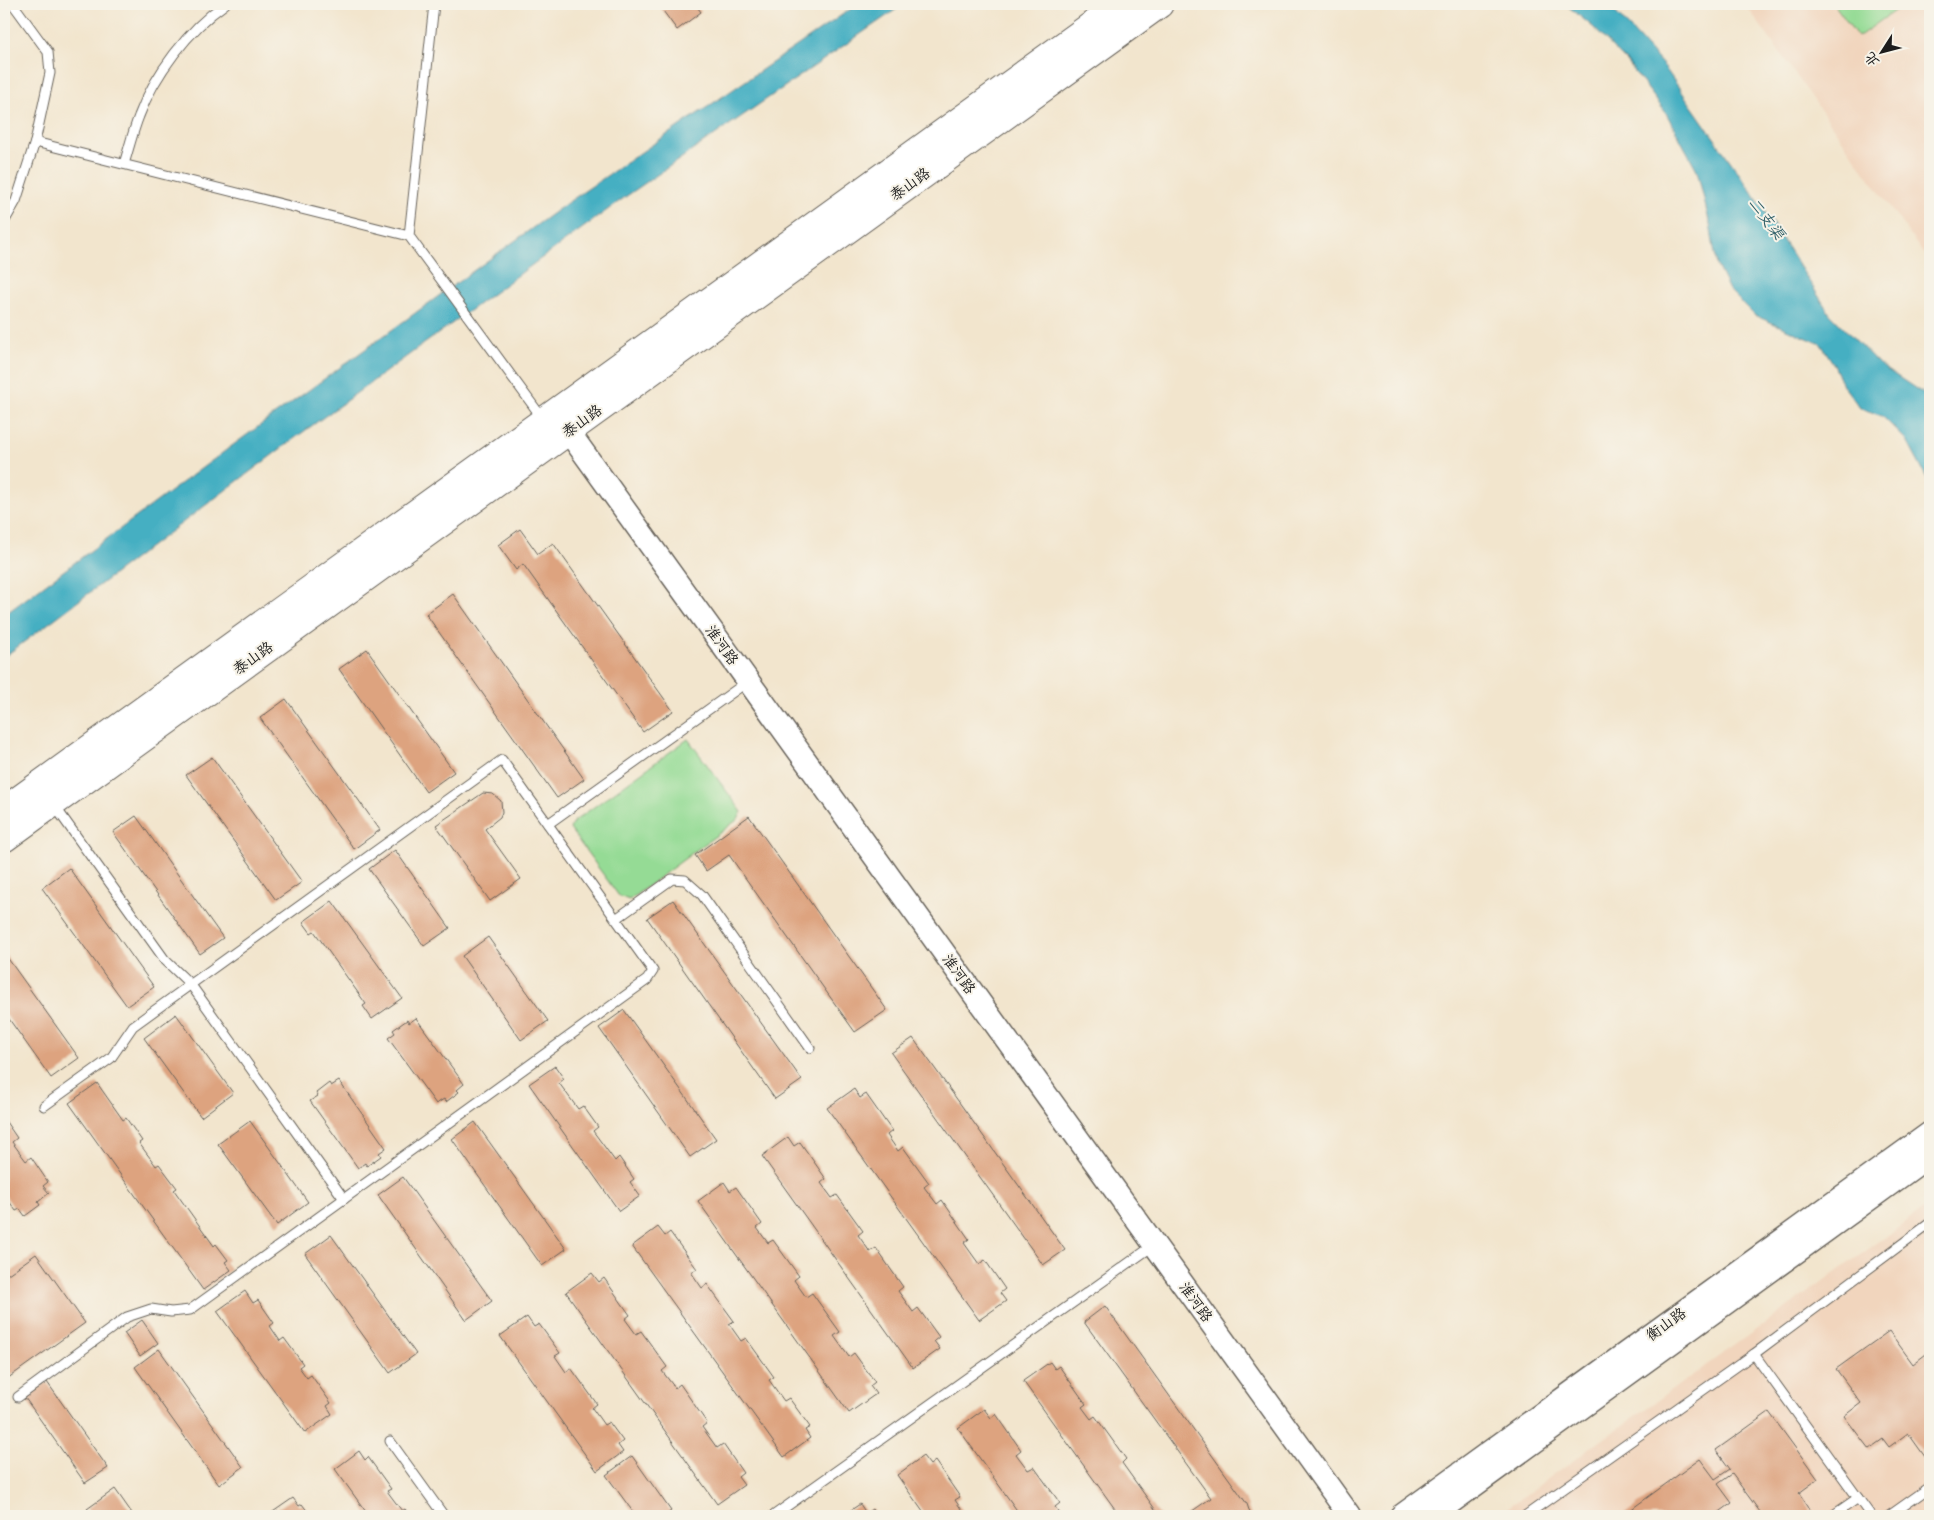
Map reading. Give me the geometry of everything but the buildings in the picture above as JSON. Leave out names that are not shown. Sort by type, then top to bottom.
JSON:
[{"type":"main road","name":"泰山路","points":[[4,838],[1122,4]]},
{"type":"main road","name":"泰山路","points":[[4,811],[1159,4]]},
{"type":"street","name":"淮河路","points":[[556,426],[748,681],[1350,1516]]},
{"type":"street","name":"衡山路","points":[[1401,1516],[1930,1133]]},
{"type":"street","name":"衡山路","points":[[1432,1516],[1930,1155]]},
{"type":"lane","points":[[4,222],[16,201],[35,142],[50,73],[48,52],[13,4]]},
{"type":"lane","points":[[124,164],[139,115],[175,51],[193,32],[225,4]]},
{"type":"lane","points":[[409,236],[434,4]]},
{"type":"lane","points":[[35,142],[409,236],[556,426]]},
{"type":"lane","points":[[548,824],[748,681]]},
{"type":"lane","points":[[18,1397],[127,1317],[151,1309],[171,1312],[190,1310],[647,980],[653,971],[502,760],[134,1026],[111,1058],[44,1106]]},
{"type":"lane","points":[[52,803],[165,960],[191,985],[344,1199]]},
{"type":"lane","points":[[616,919],[672,879],[685,880],[702,895],[810,1048]]},
{"type":"lane","points":[[1525,1516],[1754,1354],[1930,1223]]},
{"type":"lane","points":[[773,1516],[1154,1244]]},
{"type":"lane","points":[[1754,1354],[1871,1516]]},
{"type":"lane","points":[[390,1441],[444,1516]]},
{"type":"lane","points":[[1889,1516],[1930,1486]]},
{"type":"lane","points":[[1832,1516],[1858,1498]]},
{"type":"shaded area","points":[[1745,4],[1930,4],[1930,263]]},
{"type":"shaded area","points":[[1930,1205],[1930,1516],[1496,1516]]},
{"type":"green space","points":[[1834,4],[1904,4],[1858,37]]},
{"type":"green space","points":[[688,739],[742,812],[737,820],[629,900],[619,896],[570,829],[573,822]]},
{"type":"water","points":[[858,4],[904,4],[628,195],[295,438],[4,657],[4,615],[233,445],[567,203]]},
{"type":"water","name":"二支渠","points":[[1565,4],[1608,4],[1663,65],[1754,195],[1830,314],[1880,365],[1930,398],[1930,484],[1907,441],[1882,416],[1860,408],[1843,385],[1833,363],[1821,344],[1754,315],[1729,290],[1717,266],[1710,225],[1697,170],[1666,113],[1628,63],[1593,27]]}]
